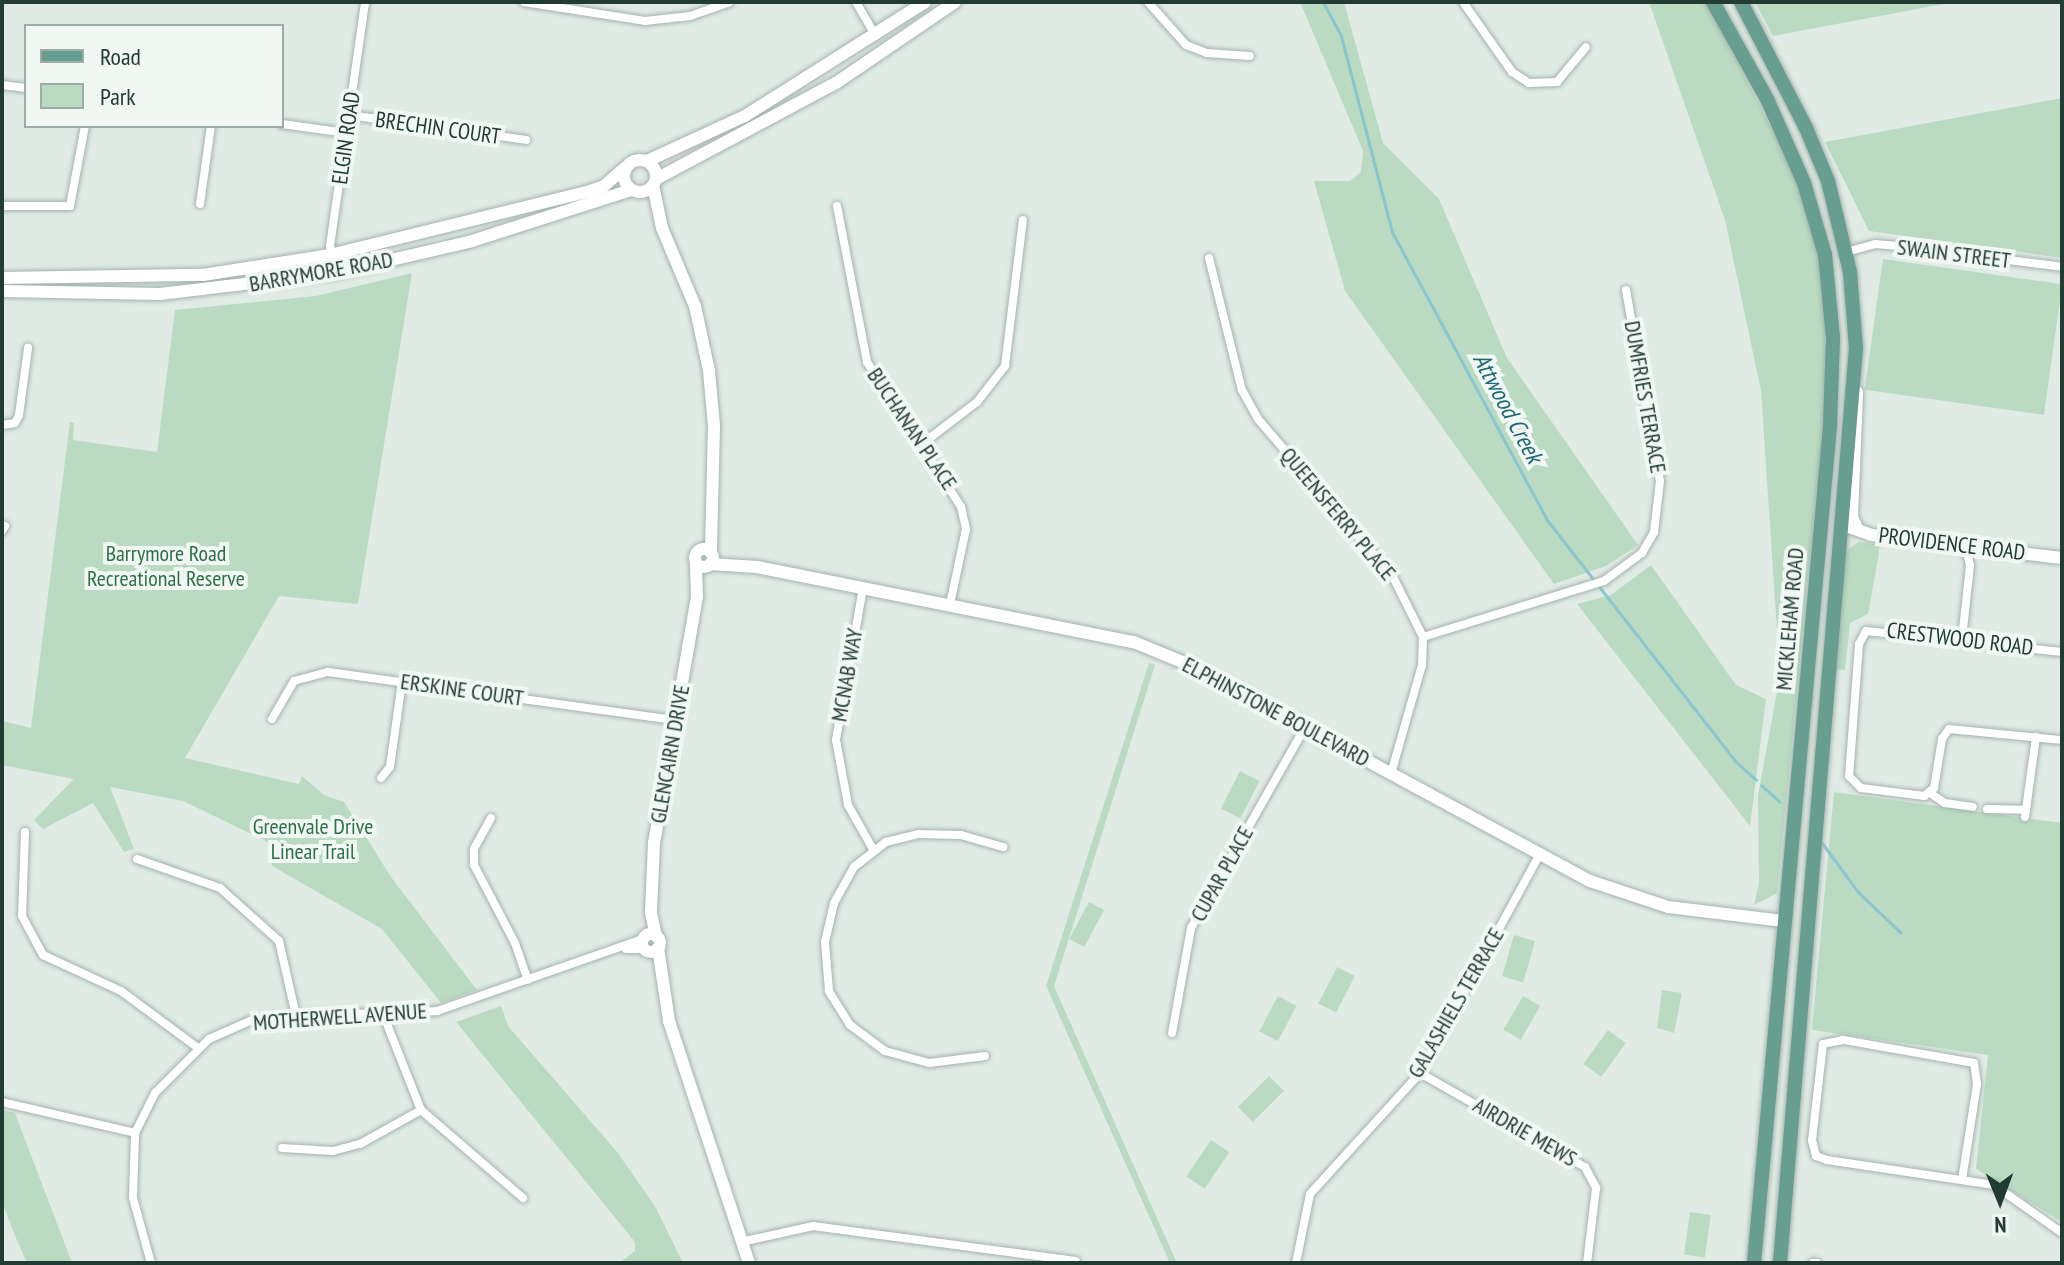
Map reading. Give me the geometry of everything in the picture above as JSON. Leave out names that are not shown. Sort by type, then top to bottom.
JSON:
[{"type":"main road","name":"MICKLEHAM ROAD","points":[[1713,2],[1789,144],[1825,255],[1834,366],[1754,1263]]},
{"type":"main road","name":"MICKLEHAM ROAD","points":[[1741,2],[1818,156],[1846,252],[1855,377],[1851,528],[1842,550],[1780,1263]]},
{"type":"main road","points":[[1818,550],[1832,527],[1851,528]]},
{"type":"main road","points":[[1775,1027],[1781,1034],[1794,1026],[1804,984]]},
{"type":"street","name":"ELGIN ROAD","points":[[335,273],[330,255],[365,2]]},
{"type":"street","points":[[526,2],[645,21],[690,16],[730,2]]},
{"type":"street","points":[[856,2],[885,50]]},
{"type":"street","points":[[925,2],[876,36],[745,116],[647,161],[635,160],[625,168],[625,183],[635,191],[655,182],[671,166],[777,117],[955,2]]},
{"type":"street","points":[[1148,2],[1186,45],[1207,53],[1250,56]]},
{"type":"street","points":[[1463,2],[1512,72],[1529,83],[1557,82],[1586,47]]},
{"type":"street","points":[[2,85],[24,88]]},
{"type":"street","name":"BRECHIN COURT","points":[[349,115],[526,140]]},
{"type":"street","points":[[284,124],[346,133]]},
{"type":"street","points":[[2,206],[70,206],[85,128]]},
{"type":"street","points":[[200,204],[211,128]]},
{"type":"street","points":[[647,161],[655,182]]},
{"type":"street","name":"BARRYMORE ROAD","points":[[2,278],[203,275],[330,255],[587,192],[604,186],[625,168]]},
{"type":"street","name":"GLENCAIRN DRIVE","points":[[655,182],[658,215],[695,306],[709,371],[714,426],[706,558],[654,843],[649,943],[669,1021],[749,1263]]},
{"type":"street","name":"GLENCAIRN DRIVE","points":[[635,191],[658,215]]},
{"type":"street","name":"BARRYMORE ROAD","points":[[2,291],[160,294],[335,273],[472,241],[635,191]]},
{"type":"street","name":"BUCHANAN PLACE","points":[[837,206],[867,362],[952,486],[966,529],[950,604]]},
{"type":"street","points":[[922,444],[977,402],[1005,366],[1023,220]]},
{"type":"street","name":"SWAIN STREET","points":[[1846,252],[1899,246],[2062,267]]},
{"type":"street","name":"QUEENSFERRY PLACE","points":[[1209,258],[1242,390],[1258,419],[1393,577],[1423,637]]},
{"type":"street","name":"DUMFRIES TERRACE","points":[[1423,637],[1604,581],[1642,553],[1654,532],[1660,481],[1626,290]]},
{"type":"street","points":[[2,425],[15,423],[19,415],[28,348]]},
{"type":"street","name":"PROVIDENCE ROAD","points":[[1851,528],[1871,535],[2062,558]]},
{"type":"street","points":[[1842,550],[1856,537],[1871,535]]},
{"type":"street","points":[[1962,639],[1970,559],[1965,545]]},
{"type":"street","name":"ELPHINSTONE BOULEVARD","points":[[706,558],[1134,642],[1192,666],[1539,856],[1641,899],[1720,916],[1783,921]]},
{"type":"street","name":"MCNAB WAY","points":[[863,588],[836,740],[848,805],[874,851]]},
{"type":"street","name":"CRESTWOOD ROAD","points":[[1930,793],[1861,788],[1850,779],[1862,635],[1875,628],[2062,652]]},
{"type":"street","points":[[1391,774],[1417,687],[1423,637]]},
{"type":"street","name":"ERSKINE COURT","points":[[272,719],[294,681],[309,673],[402,682],[676,720]]},
{"type":"street","points":[[381,778],[390,767],[402,682]]},
{"type":"street","name":"CUPAR PLACE","points":[[1172,1033],[1191,928],[1305,727]]},
{"type":"street","points":[[1973,807],[1945,803],[1930,793],[1949,729],[2062,740]]},
{"type":"street","points":[[1987,809],[2026,814],[2036,737]]},
{"type":"street","points":[[491,818],[474,849],[474,865],[515,943],[528,980]]},
{"type":"street","points":[[25,832],[22,916],[43,955],[121,991],[198,1048]]},
{"type":"street","points":[[985,1056],[929,1063],[885,1051],[850,1025],[829,991],[825,942],[834,903],[854,867],[886,842],[919,834],[961,835],[1003,847]]},
{"type":"street","name":"GALASHIELS TERRACE","points":[[1296,1263],[1305,1204],[1319,1178],[1420,1073],[1539,856]]},
{"type":"street","points":[[137,859],[220,888],[279,941],[296,1016]]},
{"type":"street","name":"MOTHERWELL AVENUE","points":[[151,1263],[133,1198],[135,1133],[155,1093],[198,1048],[236,1025],[296,1016],[437,1011],[622,949],[649,943]]},
{"type":"street","points":[[383,1014],[421,1110],[523,1198]]},
{"type":"street","points":[[1962,1180],[1977,1084],[1974,1063],[1836,1039],[1820,1050],[1812,1140],[1815,1154],[1827,1160],[1998,1186],[2062,1233]]},
{"type":"street","name":"AIRDRIE MEWS","points":[[1420,1073],[1585,1167],[1596,1188],[1587,1263]]},
{"type":"street","points":[[2,1102],[135,1133]]},
{"type":"street","points":[[282,1148],[333,1151],[360,1144],[421,1110]]},
{"type":"street","points":[[741,1242],[813,1226],[1076,1261]]},
{"type":"green space","points":[[1300,2],[1344,2],[1383,143],[1439,199],[1507,358],[1638,545],[1606,566],[1554,584],[1345,291],[1314,181],[1350,181],[1361,172],[1363,151]]},
{"type":"green space","points":[[1649,2],[1706,2],[1796,176],[1818,252],[1825,299],[1826,397],[1777,893],[1754,905],[1759,883],[1758,796],[1780,675],[1761,391],[1725,220]]},
{"type":"green space","points":[[1755,2],[1955,2],[1773,36]]},
{"type":"green space","points":[[2062,98],[2062,258],[1869,231],[1825,142]]},
{"type":"green space","points":[[1883,259],[2062,284],[2044,415],[1865,390]]},
{"type":"green space","name":"Barrymore Road Recreational Reserve","points":[[412,273],[358,604],[279,596],[185,758],[299,784],[302,776],[324,795],[344,802],[391,877],[477,990],[441,1003],[382,929],[272,866],[268,842],[183,801],[110,787],[134,849],[124,852],[93,803],[43,829],[34,820],[74,779],[2,765],[2,721],[31,728],[70,422],[74,423],[73,440],[157,452],[175,310],[316,296]]},
{"type":"green space","points":[[1858,542],[1880,545],[1878,559],[1868,614],[1850,623],[1845,670],[1835,669],[1845,552]]},
{"type":"green space","points":[[1651,565],[1736,685],[1766,699],[1750,826],[1577,604],[1611,595]]},
{"type":"green space","points":[[1149,663],[1155,665],[1054,986],[1177,1263],[1170,1263],[1046,986]]},
{"type":"green space","points":[[1240,771],[1260,781],[1241,818],[1221,808]]},
{"type":"green space","points":[[1834,792],[2062,823],[2062,1222],[1976,1169],[1988,1055],[1812,1030]]},
{"type":"green space","points":[[1089,902],[1104,910],[1084,947],[1069,939]]},
{"type":"green space","points":[[1514,935],[1535,941],[1523,982],[1502,976]]},
{"type":"green space","points":[[1337,967],[1355,976],[1336,1013],[1318,1004]]},
{"type":"green space","points":[[1662,990],[1682,993],[1674,1033],[1657,1028]]},
{"type":"green space","points":[[1278,996],[1297,1006],[1278,1041],[1259,1031]]},
{"type":"green space","points":[[1523,996],[1540,1006],[1521,1040],[1504,1030]]},
{"type":"green space","points":[[501,1006],[508,1026],[618,1153],[656,1208],[683,1263],[619,1263],[635,1251],[635,1242],[456,1022]]},
{"type":"green space","points":[[1608,1030],[1626,1043],[1601,1077],[1583,1064]]},
{"type":"green space","points":[[1269,1076],[1284,1091],[1253,1122],[1238,1107]]},
{"type":"green space","points":[[2,1110],[15,1113],[72,1263],[27,1263],[2,1202]]},
{"type":"green space","points":[[1211,1140],[1229,1152],[1205,1189],[1186,1176]]},
{"type":"green space","points":[[1690,1212],[1711,1215],[1705,1258],[1684,1255]]},
{"type":"waterway","name":"Attwood Creek","points":[[1323,2],[1341,36],[1392,232],[1547,520],[1735,761],[1756,780]]},
{"type":"waterway","name":"Attwood Creek","points":[[1761,785],[1780,802]]},
{"type":"waterway","name":"Attwood Creek","points":[[1822,843],[1858,892],[1901,933]]},
{"type":"park label","name":"Greenvale Drive Linear Trail","points":[[313,838]]}]
